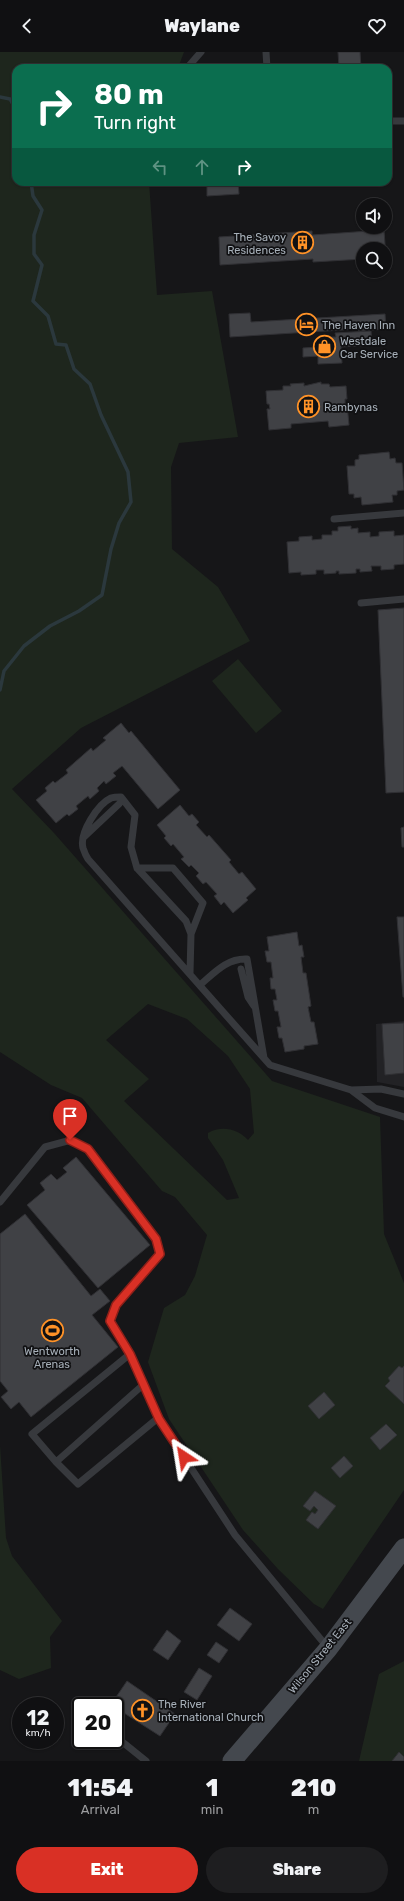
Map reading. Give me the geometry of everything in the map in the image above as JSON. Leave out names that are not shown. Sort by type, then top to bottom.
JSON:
[{"type":"main road","name":"Wilson Street East","points":[[232,1761],[328,1648],[404,1548]]},
{"type":"lane","points":[[190,64],[201,52]]},
{"type":"lane","points":[[266,52],[267,64]]},
{"type":"lane","points":[[392,121],[404,121]]},
{"type":"lane","points":[[334,518],[404,513]]},
{"type":"lane","points":[[361,603],[404,599]]},
{"type":"lane","points":[[191,934],[186,921],[137,868],[131,847],[136,815],[121,797],[112,798],[99,809],[87,826],[82,847],[88,859],[270,1065],[351,1090],[382,1089],[404,1094]]},
{"type":"lane","points":[[83,838],[119,804]]},
{"type":"lane","points":[[137,868],[173,868],[203,903],[191,934],[190,973]]},
{"type":"lane","points":[[200,985],[219,969],[236,958],[247,959],[264,1058]]},
{"type":"lane","points":[[241,968],[248,997],[255,1007]]},
{"type":"lane","points":[[351,1090],[375,1108],[404,1118]]},
{"type":"lane","points":[[0,1202],[45,1147],[70,1140],[88,1149],[156,1239],[160,1254],[116,1305],[110,1321],[130,1354],[159,1419],[235,1535],[328,1648]]},
{"type":"lane","points":[[130,1354],[32,1434],[56,1462],[78,1484],[159,1419]]},
{"type":"lane","points":[[56,1462],[144,1384]]},
{"type":"lane","points":[[124,1743],[146,1761]]},
{"type":"shaded area","points":[[0,52],[184,52],[180,64],[12,64],[12,186],[149,186],[157,295],[212,291],[238,437],[179,443],[171,467],[172,549],[218,587],[250,641],[81,728],[12,789],[54,833],[272,1081],[380,1117],[384,1234],[404,1283],[404,1490],[323,1609],[314,1604],[278,1569],[243,1530],[169,1419],[148,1362],[164,1308],[185,1295],[195,1276],[207,1235],[175,1197],[162,1191],[82,1098],[51,1085],[0,1052]],"holes":[[[148,1004],[187,1019],[228,1056],[250,1089],[254,1133],[248,1140],[240,1133],[230,1129],[219,1129],[208,1133],[208,1138],[223,1160],[239,1198],[227,1200],[124,1101],[149,1079],[106,1040]]]},
{"type":"shaded area","points":[[238,659],[282,711],[256,733],[212,681]]},
{"type":"shaded area","points":[[404,1021],[404,1087],[377,1082],[376,1024]]},
{"type":"shaded area","points":[[0,1445],[6,1538],[12,1556],[62,1621],[50,1637],[51,1668],[19,1679],[0,1670]]},
{"type":"shaded area","points":[[404,1661],[404,1761],[359,1761],[379,1674]]},
{"type":"building","points":[[338,52],[360,52],[361,64],[339,64]]},
{"type":"building","points":[[207,186],[238,186],[239,194],[207,196]]},
{"type":"building","name":"The Savoy Residences","points":[[312,231],[312,235],[356,232],[356,234],[384,234],[385,242],[356,242],[356,259],[313,262],[313,259],[220,265],[219,237]]},
{"type":"building","name":"The Haven Inn","points":[[250,313],[251,322],[385,314],[386,329],[359,331],[358,329],[230,337],[229,314]]},
{"type":"building","name":"Westdale Car Service","points":[[371,331],[372,345],[341,347],[342,363],[318,364],[318,356],[303,357],[303,348],[318,347],[317,342],[324,342],[324,337],[336,337],[335,333]]},
{"type":"building","name":"Rambynas","points":[[321,382],[321,384],[329,384],[330,387],[346,386],[347,399],[345,399],[345,404],[347,404],[349,425],[329,427],[328,421],[291,424],[291,428],[269,430],[267,409],[270,409],[269,404],[267,404],[266,391],[283,390],[283,386],[291,386],[290,384],[304,383],[304,386]]},
{"type":"building","points":[[389,452],[390,459],[395,458],[396,463],[402,463],[404,490],[397,491],[397,495],[392,495],[393,502],[362,505],[361,497],[354,498],[354,494],[349,494],[347,466],[355,466],[355,460],[359,459],[359,455]]},
{"type":"building","points":[[351,526],[351,529],[358,528],[358,533],[370,532],[370,537],[379,536],[379,532],[394,531],[394,536],[404,535],[404,564],[394,565],[394,569],[381,570],[381,566],[371,566],[372,571],[360,572],[360,569],[356,569],[356,573],[339,574],[339,571],[336,571],[336,573],[324,574],[324,570],[316,570],[316,574],[301,575],[301,572],[289,573],[287,542],[299,541],[299,537],[312,536],[312,540],[322,539],[322,535],[332,535],[332,531],[338,531],[338,527]]},
{"type":"building","points":[[404,608],[404,792],[386,793],[378,610]]},
{"type":"building","points":[[121,723],[129,733],[131,731],[180,790],[158,809],[122,766],[113,773],[116,776],[106,784],[104,781],[97,788],[99,791],[90,799],[88,796],[76,806],[78,809],[69,816],[67,814],[56,823],[36,800],[47,791],[45,788],[53,781],[55,783],[68,773],[66,770],[91,748],[93,751],[106,740],[103,738]]},
{"type":"building","points":[[180,805],[189,816],[192,814],[199,822],[196,825],[207,837],[209,835],[231,860],[229,862],[239,874],[242,872],[256,889],[246,898],[248,900],[233,913],[224,902],[221,905],[214,896],[217,894],[206,882],[203,884],[196,876],[199,873],[191,865],[189,867],[181,859],[184,857],[173,844],[171,846],[164,838],[166,836],[157,825]]},
{"type":"building","points":[[404,827],[404,847],[402,847],[401,828]]},
{"type":"building","points":[[397,917],[404,917],[404,997],[403,997]]},
{"type":"building","points":[[297,932],[299,946],[302,945],[304,957],[301,957],[303,973],[306,973],[311,1006],[308,1007],[311,1022],[314,1022],[318,1044],[304,1046],[304,1049],[285,1052],[282,1038],[279,1038],[277,1027],[281,1027],[278,1011],[275,1011],[273,1000],[277,1000],[275,989],[271,989],[270,978],[273,978],[271,962],[267,962],[265,951],[269,951],[267,937]]},
{"type":"building","points":[[404,1023],[404,1073],[385,1075],[382,1024]]},
{"type":"building","points":[[76,1157],[150,1245],[98,1288],[27,1205],[45,1190],[40,1183],[51,1174],[57,1180],[67,1172],[63,1168]]},
{"type":"building","name":"Wentworth Arenas","points":[[25,1214],[91,1296],[100,1289],[110,1301],[92,1315],[118,1347],[31,1417],[19,1402],[11,1409],[1,1397],[8,1391],[0,1381],[0,1234]]},
{"type":"building","points":[[399,1366],[402,1368],[404,1366],[404,1404],[385,1386],[390,1381],[388,1378]]},
{"type":"building","points":[[324,1392],[335,1405],[319,1419],[308,1406]]},
{"type":"building","points":[[386,1424],[397,1435],[380,1450],[370,1438]]},
{"type":"building","points":[[344,1456],[353,1466],[340,1478],[331,1468]]},
{"type":"building","points":[[315,1491],[336,1506],[318,1529],[306,1520],[312,1512],[315,1514],[318,1510],[314,1506],[310,1511],[303,1506]]},
{"type":"building","points":[[230,1608],[252,1624],[239,1641],[217,1625]]},
{"type":"building","points":[[167,1630],[181,1641],[168,1660],[153,1650]]},
{"type":"building","points":[[216,1642],[228,1650],[219,1663],[207,1655]]},
{"type":"building","points":[[199,1668],[212,1676],[197,1700],[184,1692]]},
{"type":"building","name":"The River International Church","points":[[127,1681],[175,1714],[160,1736],[124,1713],[124,1697],[116,1697]]},
{"type":"building","points":[[399,1752],[404,1757],[404,1761],[392,1761]]},
{"type":"waterway","points":[[0,97],[10,99],[12,103]]},
{"type":"waterway","points":[[0,690],[4,671],[24,646],[50,626],[79,611],[102,595],[111,549],[119,523],[131,502],[128,472],[101,415],[90,384],[74,369],[66,345],[56,344],[48,316],[33,301],[42,265],[34,254],[34,235],[42,210],[33,196],[32,186]]},
{"type":"place","name":"The Savoy Residences","points":[[302,243]]},
{"type":"place","name":"The Haven Inn","points":[[307,325]]},
{"type":"place","name":"Westdale Car Service","points":[[325,347]]},
{"type":"place","name":"Rambynas","points":[[309,407]]},
{"type":"place","name":"Wentworth Arenas","points":[[52,1331]]},
{"type":"place","name":"The River International Church","points":[[142,1710]]},
{"type":"route","points":[[70,1140],[88,1149],[156,1239],[160,1254],[116,1305],[110,1321],[130,1354],[159,1419],[184,1457]]}]
